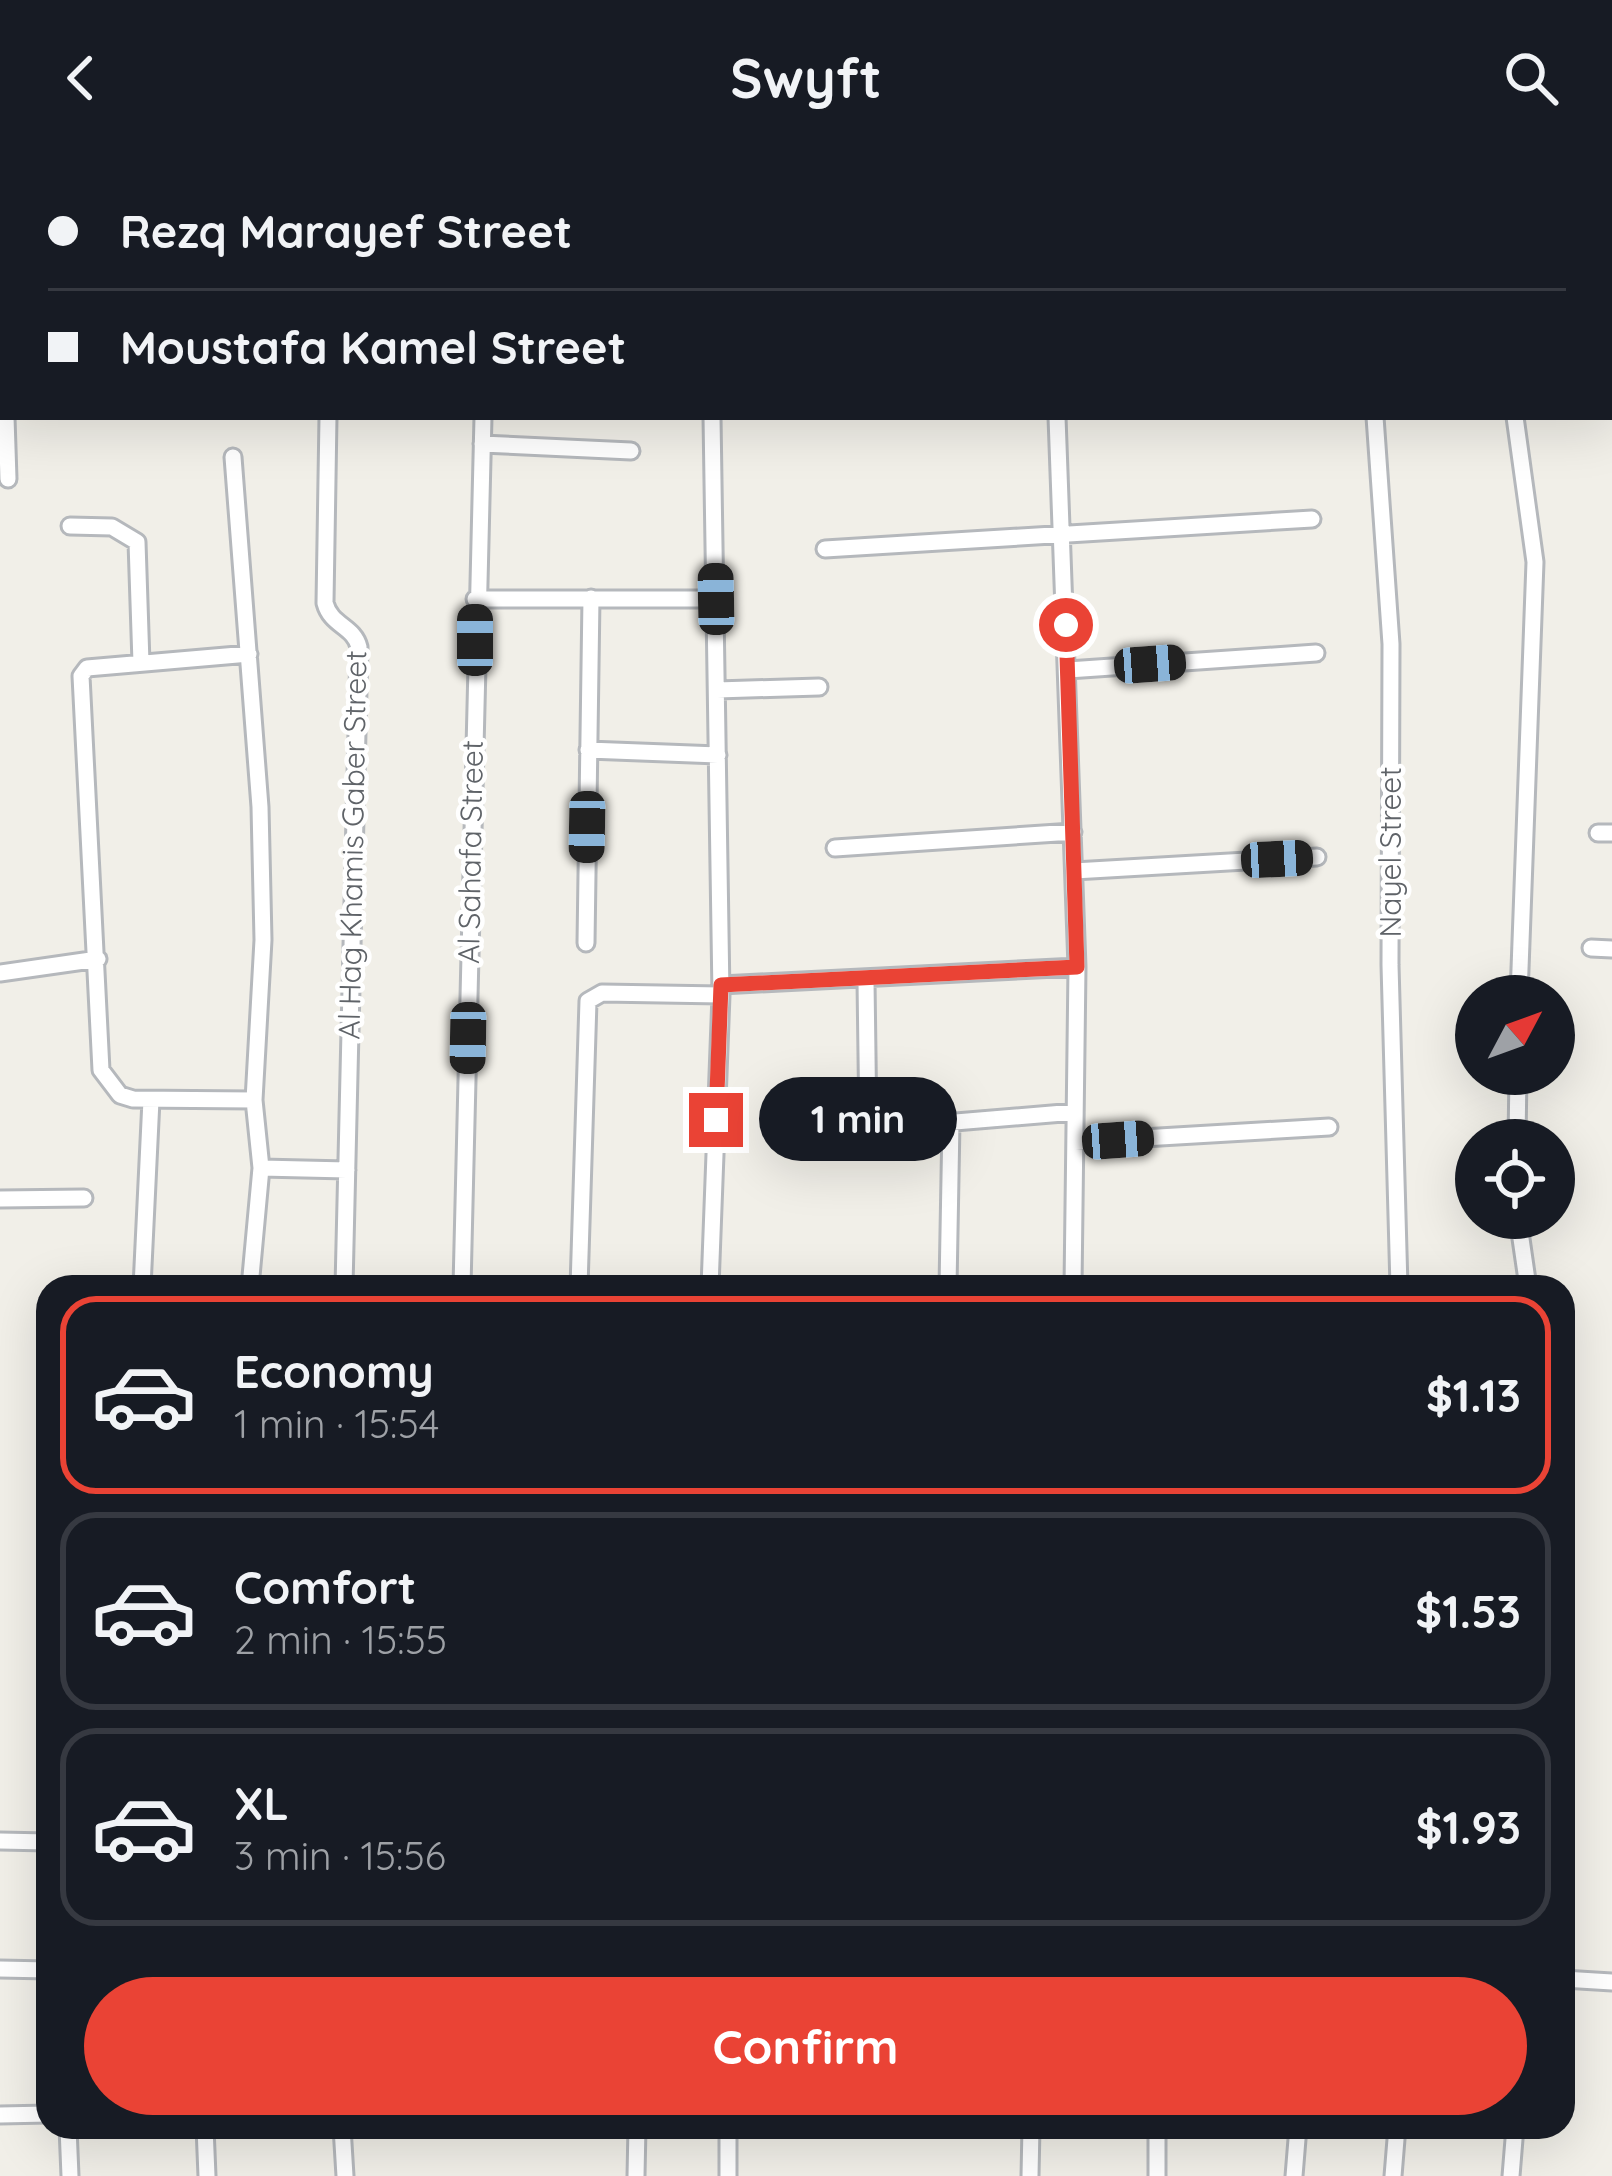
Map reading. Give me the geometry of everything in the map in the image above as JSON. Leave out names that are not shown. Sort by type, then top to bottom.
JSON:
[{"type":"street","points":[[6,420],[8,479]]},
{"type":"street","name":"Al Hag Khamis Gaber Street","points":[[328,420],[325,603],[330,618],[355,635],[359,647],[344,1275]]},
{"type":"street","name":"Al Sahafa Street","points":[[462,1275],[483,420]]},
{"type":"street","points":[[710,1275],[721,990],[712,420]]},
{"type":"street","points":[[1058,420],[1077,967],[1073,1275]]},
{"type":"street","name":"Nayel Street","points":[[1375,420],[1391,644],[1390,965],[1399,1275]]},
{"type":"street","points":[[1516,420],[1532,513],[1535,579],[1521,975]]},
{"type":"street","points":[[482,444],[631,451]]},
{"type":"street","points":[[233,457],[249,654],[263,940],[254,1100],[261,1168],[251,1275]]},
{"type":"street","points":[[825,549],[1312,519]]},
{"type":"street","points":[[70,526],[112,527],[137,542],[141,663]]},
{"type":"street","points":[[586,944],[591,598]]},
{"type":"street","points":[[475,599],[716,599]]},
{"type":"street","points":[[1068,670],[1316,652]]},
{"type":"street","points":[[249,654],[82,672],[101,1070],[120,1095],[151,1100],[254,1100]]},
{"type":"street","points":[[717,690],[819,687]]},
{"type":"street","points":[[589,750],[718,754]]},
{"type":"street","points":[[835,848],[1073,832]]},
{"type":"street","points":[[1074,871],[1317,857]]},
{"type":"street","points":[[1591,948],[1612,949]]},
{"type":"street","points":[[0,973],[98,958]]},
{"type":"street","points":[[579,1275],[588,1001],[602,993],[1077,967]]},
{"type":"street","points":[[866,981],[868,1129]]},
{"type":"street","points":[[143,1275],[151,1100]]},
{"type":"street","points":[[836,1132],[1076,1112]]},
{"type":"street","points":[[948,1275],[951,1122]]},
{"type":"street","points":[[1075,1142],[1329,1127]]},
{"type":"street","points":[[261,1168],[347,1171]]},
{"type":"street","points":[[0,1199],[84,1198]]},
{"type":"street","points":[[1521,1239],[1526,1275]]},
{"type":"street","points":[[0,1841],[36,1842]]},
{"type":"street","points":[[0,1969],[36,1970]]},
{"type":"street","points":[[1575,1980],[1612,1982]]},
{"type":"street","points":[[0,2115],[36,2114]]},
{"type":"street","points":[[68,2139],[70,2176]]},
{"type":"street","points":[[205,2139],[207,2176]]},
{"type":"street","points":[[343,2139],[345,2176]]},
{"type":"street","points":[[636,2176],[637,2139]]},
{"type":"street","points":[[728,2139],[728,2176]]},
{"type":"street","points":[[1030,2176],[1031,2139]]},
{"type":"street","points":[[1157,2139],[1157,2176]]},
{"type":"street","points":[[1294,2176],[1297,2139]]},
{"type":"street","points":[[1393,2176],[1396,2139]]},
{"type":"street","points":[[1511,2176],[1514,2139]]},
{"type":"route","points":[[716,1120],[721,985],[1077,967],[1066,625]]}]
